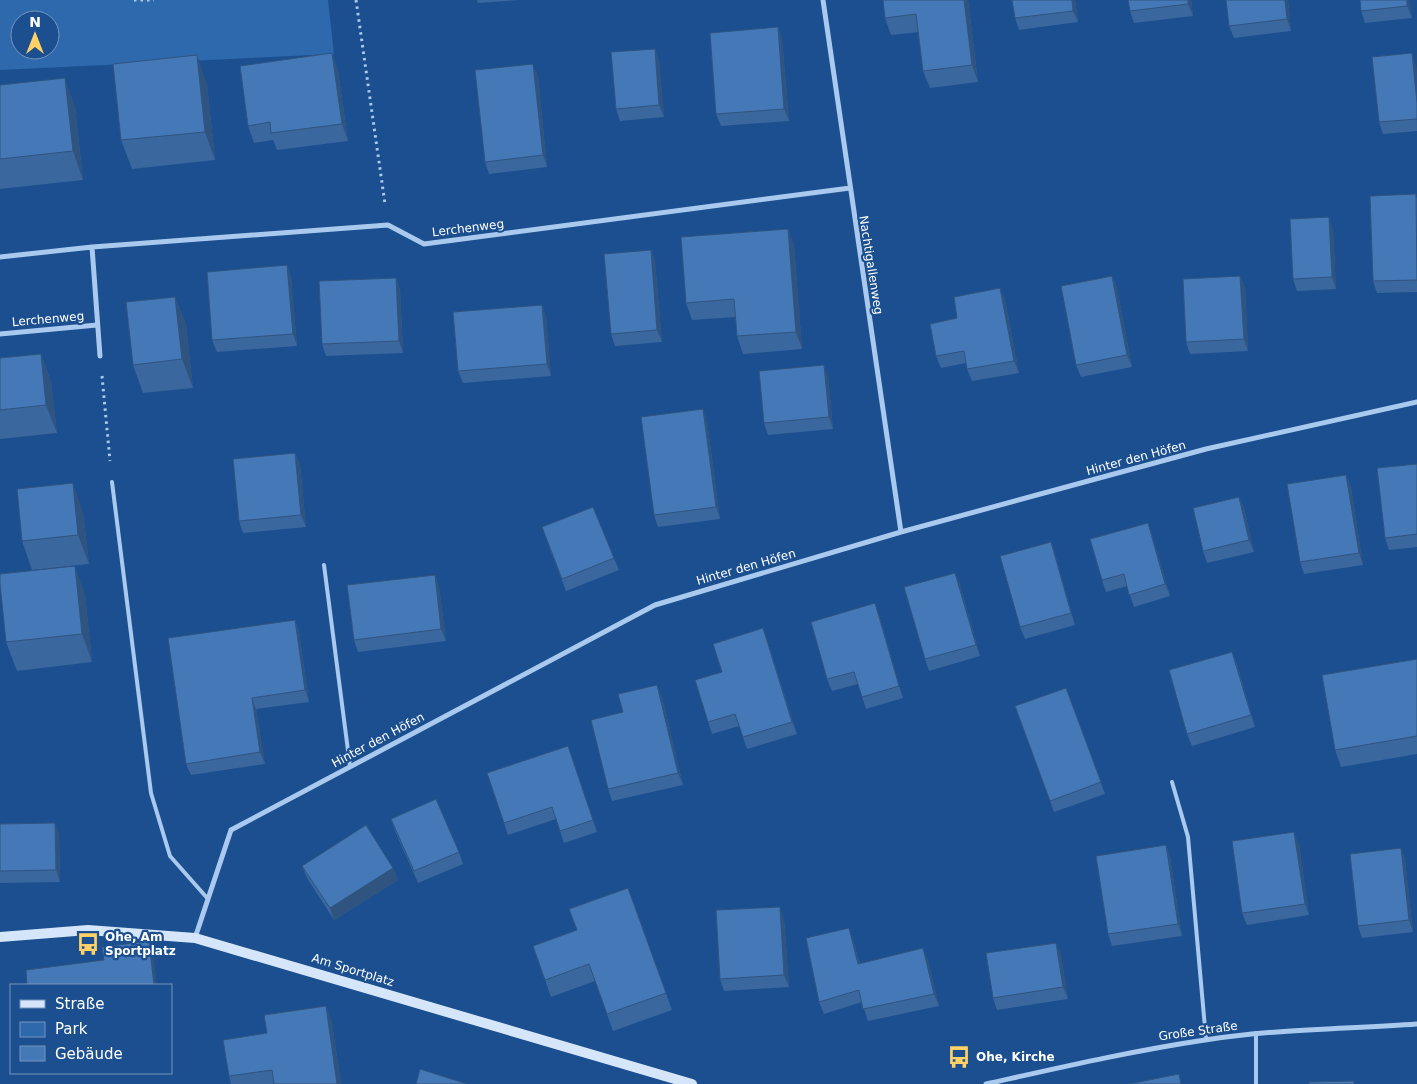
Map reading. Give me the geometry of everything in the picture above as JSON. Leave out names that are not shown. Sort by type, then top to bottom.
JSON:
[{"type":"street","name":"Nachtigallenweg","points":[[823,0],[901,532]]},
{"type":"street","name":"Lerchenweg","points":[[388,225],[424,244],[850,188]]},
{"type":"street","points":[[0,257],[92,247],[388,225]]},
{"type":"street","name":"Lerchenweg","points":[[92,247],[100,356]]},
{"type":"street","name":"Lerchenweg","points":[[0,334],[97,325]]},
{"type":"street","name":"Hinter den Höfen","points":[[195,938],[231,830],[655,605],[901,532],[1206,449],[1417,402]]},
{"type":"street","name":"Am Sportplatz","points":[[0,937],[88,930],[195,938],[692,1084]]},
{"type":"street","name":"Große Straße","points":[[986,1084],[1138,1050],[1206,1039],[1256,1033],[1417,1024]]},
{"type":"lane","points":[[112,482],[151,793],[170,856],[208,899]]},
{"type":"lane","points":[[324,565],[350,766]]},
{"type":"lane","points":[[1172,782],[1188,837],[1206,1039]]},
{"type":"lane","points":[[1256,1033],[1256,1084]]},
{"type":"path","points":[[134,0],[154,0]]},
{"type":"path","points":[[356,0],[388,225]]},
{"type":"path","points":[[100,356],[112,482]]},
{"type":"green space","points":[[0,0],[328,0],[334,54],[0,70]]},
{"type":"building","points":[[883,0],[964,0],[972,65],[923,71],[916,14],[885,18]]},
{"type":"building","points":[[1012,0],[1072,0],[1073,11],[1015,18]]},
{"type":"building","points":[[1128,0],[1188,0],[1188,4],[1130,11]]},
{"type":"building","points":[[1226,0],[1285,0],[1287,19],[1229,26]]},
{"type":"building","points":[[1360,0],[1407,0],[1407,6],[1361,11]]},
{"type":"building","points":[[778,27],[784,109],[716,114],[710,33]]},
{"type":"building","points":[[655,49],[659,105],[616,109],[611,52]]},
{"type":"building","points":[[332,53],[342,124],[271,133],[270,122],[248,126],[240,66]]},
{"type":"building","points":[[1412,53],[1417,119],[1379,122],[1372,57]]},
{"type":"building","points":[[197,55],[205,132],[121,140],[113,64]]},
{"type":"building","points":[[533,64],[543,155],[485,162],[475,70]]},
{"type":"building","points":[[65,78],[73,151],[0,159],[0,85]]},
{"type":"building","points":[[1416,194],[1417,280],[1373,281],[1370,196]]},
{"type":"building","points":[[1329,217],[1332,277],[1293,279],[1290,219]]},
{"type":"building","points":[[788,229],[796,332],[737,336],[734,299],[686,303],[681,237]]},
{"type":"building","points":[[651,250],[657,330],[611,334],[604,254]]},
{"type":"building","points":[[287,265],[293,334],[212,340],[207,272]]},
{"type":"building","points":[[1112,276],[1127,355],[1076,365],[1061,286]]},
{"type":"building","points":[[1240,276],[1244,339],[1186,342],[1183,279]]},
{"type":"building","points":[[396,278],[399,341],[322,344],[319,281]]},
{"type":"building","points":[[1000,288],[1014,361],[967,369],[964,351],[936,356],[930,324],[957,318],[954,297]]},
{"type":"building","points":[[175,297],[182,359],[133,365],[126,302]]},
{"type":"building","points":[[542,305],[547,364],[458,371],[453,312]]},
{"type":"building","points":[[41,354],[46,405],[0,410],[0,358]]},
{"type":"building","points":[[824,365],[829,417],[764,423],[759,371]]},
{"type":"building","points":[[703,409],[716,507],[654,515],[641,417]]},
{"type":"building","points":[[295,453],[301,515],[239,521],[233,459]]},
{"type":"building","points":[[1417,464],[1417,534],[1385,538],[1377,468]]},
{"type":"building","points":[[1346,475],[1359,553],[1300,562],[1287,484]]},
{"type":"building","points":[[73,483],[78,535],[22,541],[17,489]]},
{"type":"building","points":[[1239,497],[1249,540],[1203,551],[1193,508]]},
{"type":"building","points":[[593,507],[614,558],[562,579],[542,527]]},
{"type":"building","points":[[1148,523],[1165,584],[1129,595],[1124,574],[1102,580],[1090,539]]},
{"type":"building","points":[[1051,542],[1071,613],[1020,627],[1000,556]]},
{"type":"building","points":[[75,566],[82,634],[6,642],[0,574]]},
{"type":"building","points":[[955,573],[976,645],[925,659],[904,587]]},
{"type":"building","points":[[435,575],[441,629],[354,640],[347,585]]},
{"type":"building","points":[[875,603],[899,686],[862,697],[854,672],[827,679],[811,622]]},
{"type":"building","points":[[295,620],[305,690],[252,698],[260,752],[186,764],[168,638]]},
{"type":"building","points":[[763,628],[792,722],[743,737],[735,714],[708,722],[695,680],[722,672],[713,644]]},
{"type":"building","points":[[1232,652],[1251,715],[1187,734],[1169,670]]},
{"type":"building","points":[[1417,659],[1417,736],[1335,750],[1322,675]]},
{"type":"building","points":[[657,685],[678,773],[608,789],[591,720],[623,712],[618,694]]},
{"type":"building","points":[[1066,688],[1101,782],[1050,801],[1015,706]]},
{"type":"building","points":[[568,746],[593,820],[560,831],[552,807],[504,823],[487,773]]},
{"type":"building","points":[[436,799],[459,852],[414,871],[391,819]]},
{"type":"building","points":[[55,823],[56,870],[0,871],[0,824]]},
{"type":"building","points":[[366,825],[393,868],[330,908],[302,866]]},
{"type":"building","points":[[1294,832],[1305,904],[1242,913],[1232,841]]},
{"type":"building","points":[[1166,845],[1178,924],[1108,934],[1096,856]]},
{"type":"building","points":[[1401,848],[1409,920],[1358,926],[1350,854]]},
{"type":"building","points":[[628,888],[666,993],[607,1014],[589,964],[545,980],[533,946],[577,930],[569,909]]},
{"type":"building","points":[[780,907],[784,975],[720,979],[716,910]]},
{"type":"building","points":[[849,928],[858,964],[923,948],[934,994],[863,1009],[859,990],[819,1002],[806,938]]},
{"type":"building","points":[[149,941],[154,984],[27,984],[26,970],[104,960],[102,947]]},
{"type":"building","points":[[1056,943],[1063,987],[993,998],[986,953]]},
{"type":"building","points":[[326,1006],[337,1084],[274,1084],[272,1070],[229,1076],[223,1040],[267,1033],[264,1015]]},
{"type":"building","points":[[420,1069],[467,1084],[416,1084]]},
{"type":"building","points":[[1179,1074],[1181,1084],[1129,1084]]},
{"type":"building","points":[[1354,1081],[1354,1084],[1309,1084],[1309,1082]]},
{"type":"place","name":"Ohe, Am Sportplatz","points":[[88,944]]},
{"type":"place","name":"Ohe, Kirche","points":[[959,1057]]}]
